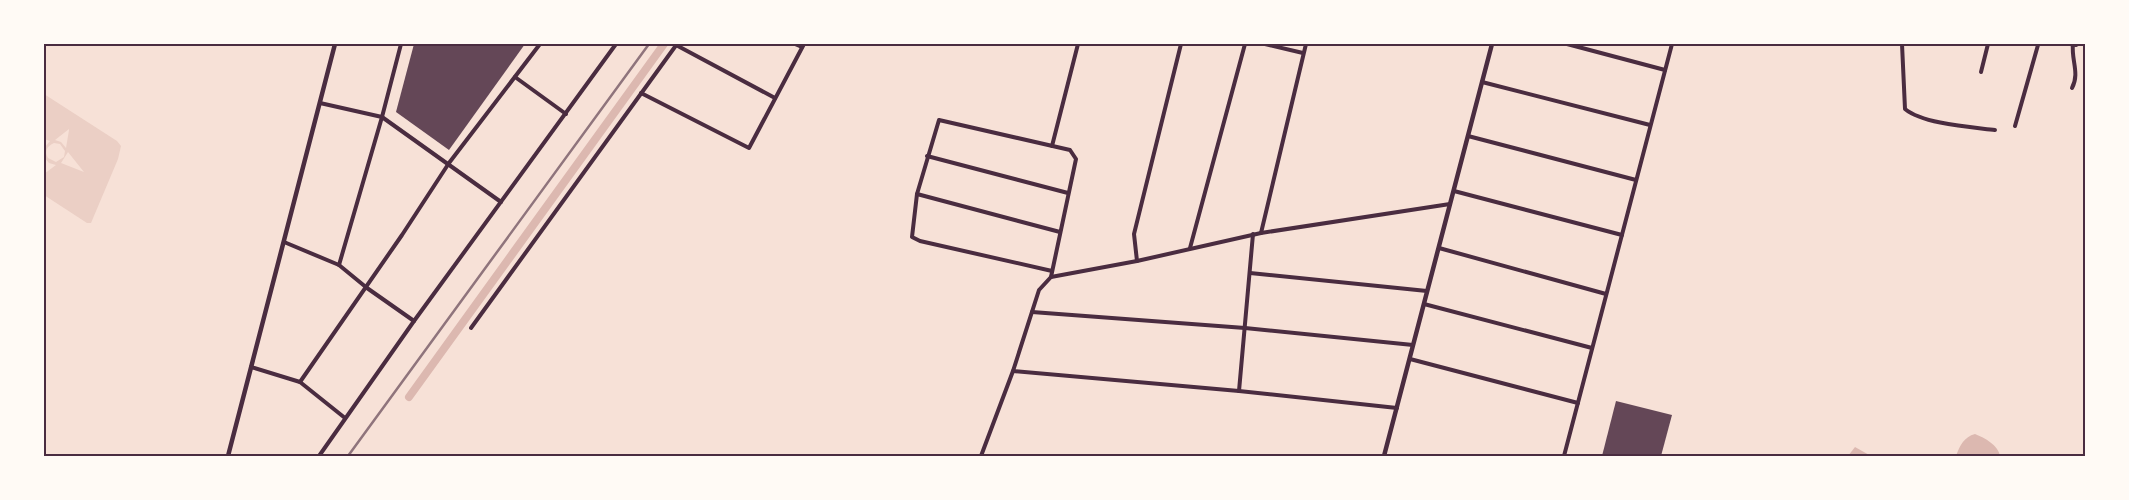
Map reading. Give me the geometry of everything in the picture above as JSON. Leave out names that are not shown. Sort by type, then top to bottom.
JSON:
[{"type":"street","points":[[228,456],[336,44]]},
{"type":"street","points":[[339,265],[401,44]]},
{"type":"street","points":[[300,382],[367,288],[449,163],[540,44]]},
{"type":"street","points":[[319,456],[414,321],[616,44]]},
{"type":"street","points":[[641,93],[749,148],[803,46],[795,44]]},
{"type":"street","points":[[1052,146],[1078,44]]},
{"type":"street","points":[[1138,261],[1134,234],[1181,44]]},
{"type":"street","points":[[1190,248],[1245,44]]},
{"type":"street","points":[[1265,44],[1303,53]]},
{"type":"street","points":[[1261,232],[1306,44]]},
{"type":"street","points":[[1384,456],[1492,44]]},
{"type":"street","points":[[1568,44],[1665,70]]},
{"type":"street","points":[[1564,456],[1672,44]]},
{"type":"street","points":[[1902,44],[1905,109],[1915,115],[1951,124],[1995,130]]},
{"type":"street","points":[[1981,72],[1988,44]]},
{"type":"street","points":[[2031,44],[2044,44]]},
{"type":"street","points":[[2072,88],[2076,80],[2076,71],[2072,60],[2071,44],[2078,44]]},
{"type":"street","points":[[471,328],[677,45],[775,98]]},
{"type":"street","points":[[2015,126],[2038,45]]},
{"type":"street","points":[[515,77],[566,114]]},
{"type":"street","points":[[1482,82],[1650,125]]},
{"type":"street","points":[[320,103],[382,117],[449,163],[501,202]]},
{"type":"street","points":[[981,456],[1013,371],[1039,290],[1050,277],[1052,271],[1076,159],[1070,150],[942,120],[937,123],[917,194],[911,229],[914,239],[1052,271]]},
{"type":"street","points":[[1468,136],[1636,180]]},
{"type":"street","points":[[927,156],[1068,193]]},
{"type":"street","points":[[1454,190],[1622,235]]},
{"type":"street","points":[[917,194],[1060,232]]},
{"type":"street","points":[[1050,277],[1138,261],[1261,232],[1450,204]]},
{"type":"street","points":[[1239,390],[1253,234]]},
{"type":"street","points":[[284,242],[339,265],[367,288],[414,321]]},
{"type":"street","points":[[1439,248],[1606,294]]},
{"type":"street","points":[[1250,273],[1427,291]]},
{"type":"street","points":[[1424,304],[1592,348]]},
{"type":"street","points":[[1032,312],[1245,328],[1414,345]]},
{"type":"street","points":[[1410,359],[1578,403]]},
{"type":"street","points":[[251,367],[300,382],[345,418]]},
{"type":"street","points":[[1013,371],[1239,390],[1397,408]]},
{"type":"shaded area","points":[[44,94],[117,141],[121,146],[118,159],[91,223],[87,223],[44,195],[44,174],[56,165],[49,163],[44,157],[44,148],[50,141],[44,139]],"holes":[[[69,130],[66,148],[61,142],[55,140]],[[52,144],[60,144],[65,151],[64,157],[56,162],[48,158],[46,153],[48,147]],[[68,152],[84,172],[61,163]]]},
{"type":"shaded area","points":[[1975,434],[1994,445],[2000,456],[1956,456],[1963,442]]},
{"type":"shaded area","points":[[1855,447],[1871,456],[1848,456]]},
{"type":"building","points":[[414,44],[525,44],[449,150],[396,112]]},
{"type":"building","points":[[1616,401],[1672,415],[1661,456],[1602,456]]},
{"type":"waterway","points":[[409,397],[664,44]]},
{"type":"railway","points":[[348,456],[649,44]]}]
